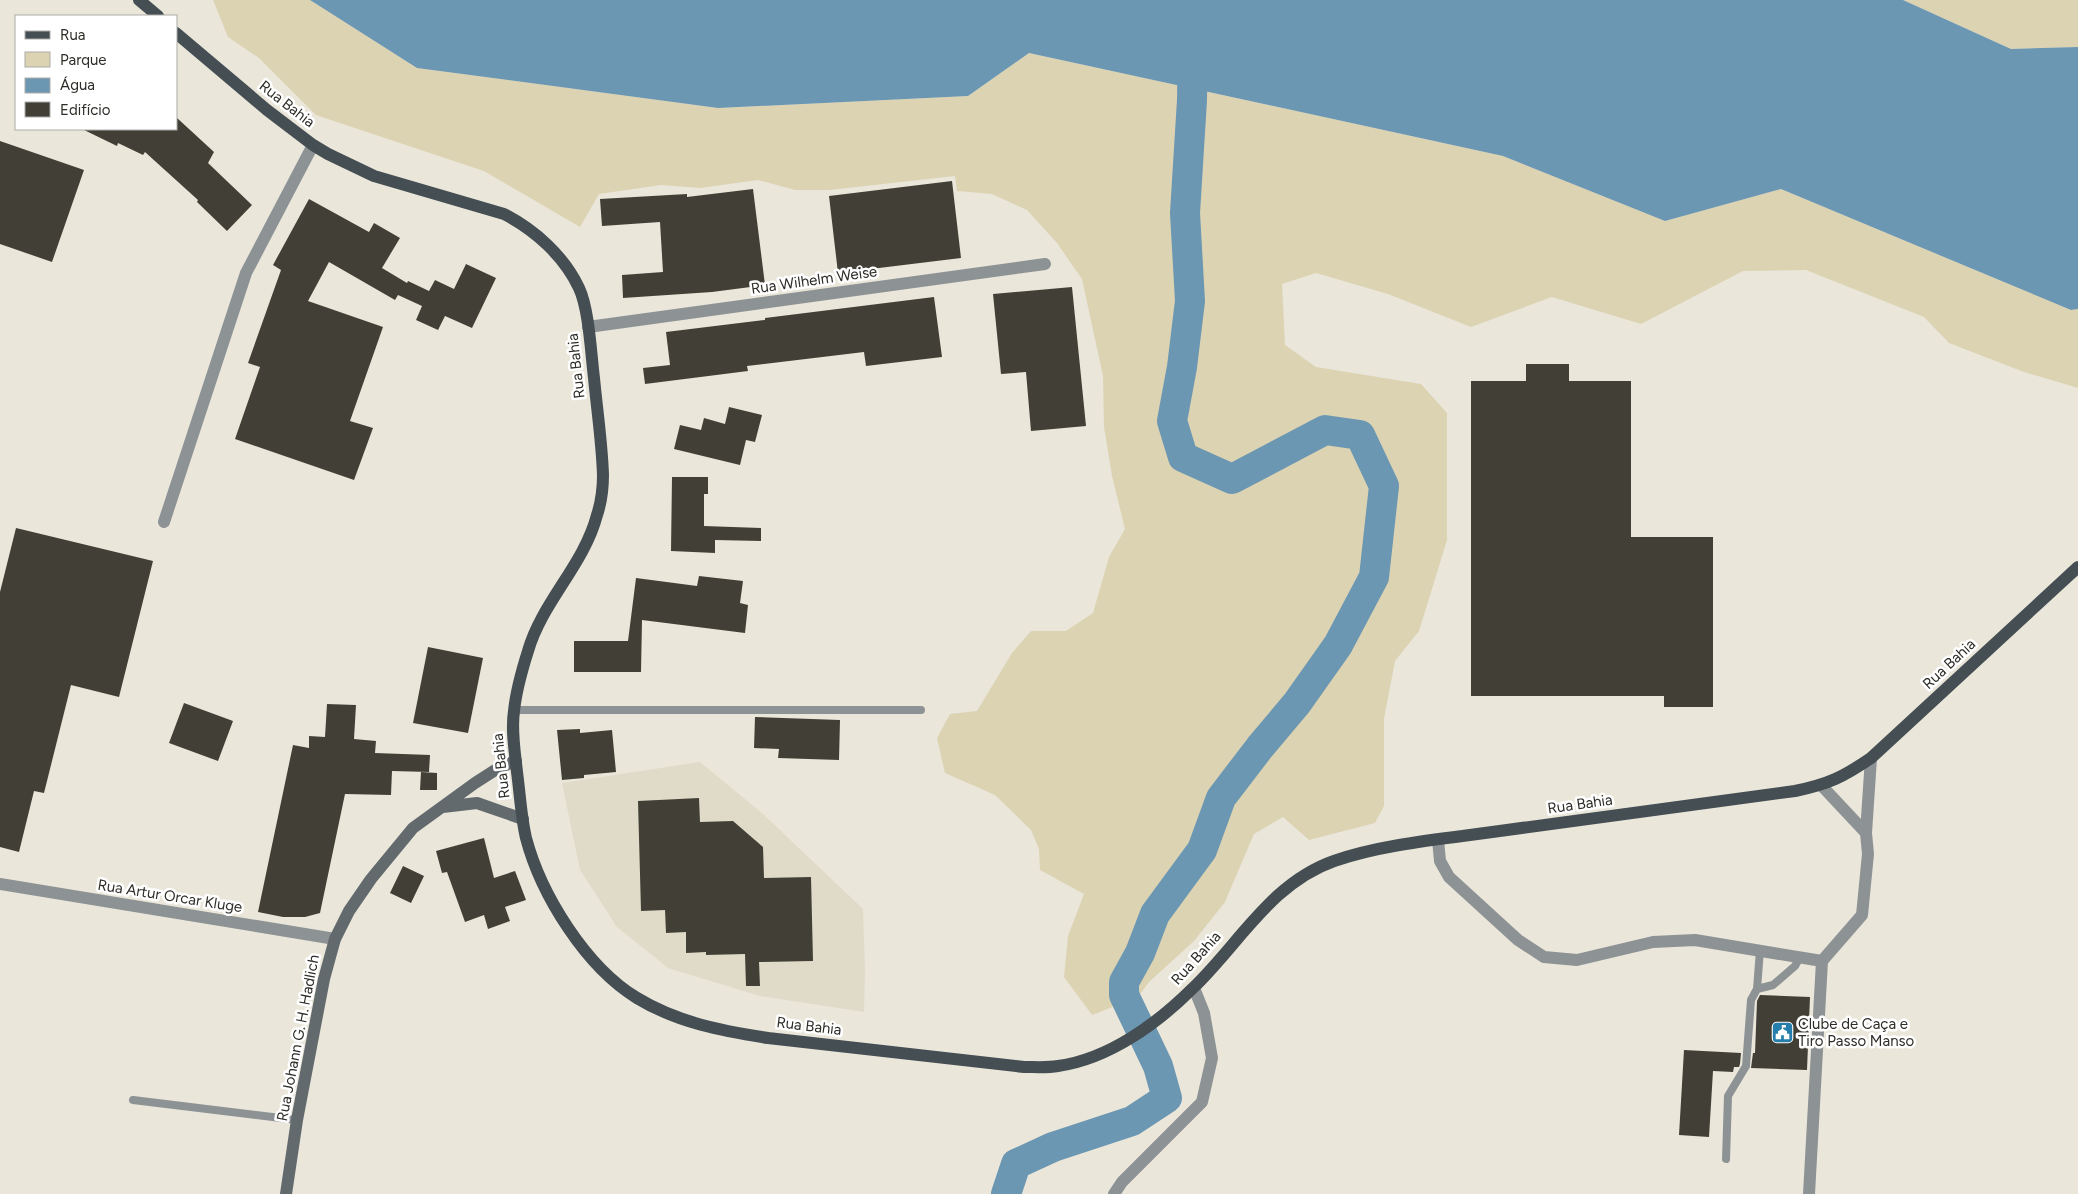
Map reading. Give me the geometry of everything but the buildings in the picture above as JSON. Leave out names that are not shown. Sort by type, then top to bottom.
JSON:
[{"type":"main road","points":[[140,0],[157,15]]},
{"type":"main road","name":"Rua Bahia","points":[[178,35],[213,66],[313,145],[374,176],[504,214],[522,224],[554,250],[580,289],[588,327],[603,477],[597,516],[582,552],[543,615],[528,649],[514,710],[516,761],[523,819],[526,837],[536,868],[560,914],[587,954],[609,977],[636,998],[662,1012],[691,1023],[727,1032],[768,1038],[1024,1067],[1058,1066],[1094,1057],[1126,1040],[1159,1018],[1194,988],[1252,920],[1294,880],[1334,861],[1375,850],[1438,840],[1795,791],[1821,785],[1844,776],[1872,758],[2078,567]]},
{"type":"street","points":[[164,522],[246,273],[313,145]]},
{"type":"street","name":"Rua Wilhelm Weise","points":[[588,327],[1045,264]]},
{"type":"street","points":[[1809,1194],[1822,961],[1862,915],[1868,854],[1866,833],[1872,758]]},
{"type":"street","name":"Rua Johann G. H. Hadlich","points":[[286,1194],[297,1120],[324,979],[335,939],[349,911],[371,879],[413,828],[500,767],[516,761]]},
{"type":"street","points":[[476,783],[477,803]]},
{"type":"street","points":[[1821,785],[1866,833]]},
{"type":"street","name":"Rua Johann G. H. Hadlich","points":[[440,808],[477,803],[523,819]]},
{"type":"street","points":[[1438,840],[1440,861],[1449,876],[1518,940],[1544,957],[1577,960],[1654,942],[1695,940],[1822,961]]},
{"type":"street","name":"Rua Artur Orcar Kluge","points":[[0,884],[335,939]]},
{"type":"street","points":[[1114,1194],[1122,1182],[1202,1102],[1212,1058],[1204,1013],[1194,988]]},
{"type":"lane","points":[[514,710],[921,710]]},
{"type":"lane","points":[[1726,1160],[1728,1096],[1746,1066],[1752,1000],[1757,989],[1760,950]]},
{"type":"lane","points":[[1757,989],[1774,985],[1795,966],[1800,957]]},
{"type":"lane","points":[[133,1100],[297,1120]]},
{"type":"shaded area","points":[[700,762],[763,814],[863,909],[864,1012],[760,996],[668,968],[617,927],[580,870],[562,783]]},
{"type":"green space","points":[[213,0],[310,0],[417,68],[718,108],[968,96],[1029,53],[1503,156],[1665,221],[1781,189],[2071,310],[2078,309],[2078,388],[2024,372],[1949,343],[1924,317],[1806,270],[1743,271],[1641,324],[1552,297],[1471,327],[1388,294],[1316,273],[1282,284],[1285,345],[1316,367],[1421,384],[1447,413],[1447,540],[1419,631],[1395,661],[1384,719],[1384,806],[1375,823],[1309,840],[1283,817],[1254,834],[1225,902],[1194,941],[1149,982],[1138,997],[1092,1015],[1064,977],[1068,936],[1084,894],[1040,870],[1039,849],[1031,830],[995,795],[945,773],[937,738],[950,714],[977,711],[1012,653],[1031,631],[1066,631],[1093,613],[1109,557],[1125,529],[1112,476],[1104,427],[1103,376],[1082,279],[1057,243],[1027,210],[992,194],[957,191],[955,176],[829,190],[795,190],[758,180],[700,188],[661,185],[599,194],[580,227],[484,171],[316,115],[259,58],[228,37]]},
{"type":"green space","points":[[1903,0],[2078,0],[2078,47],[2011,49]]},
{"type":"water","points":[[310,0],[1903,0],[2011,49],[2078,47],[2078,309],[2071,310],[1781,189],[1665,221],[1503,156],[1029,53],[968,96],[718,108],[417,68]]},
{"type":"waterway","points":[[1006,1194],[1016,1164],[1053,1147],[1132,1121],[1167,1098],[1158,1066],[1124,995],[1124,982],[1140,953],[1155,914],[1202,850],[1221,798],[1297,703],[1338,645],[1374,577],[1384,486],[1360,435],[1325,430],[1232,479],[1183,457],[1172,421],[1182,367],[1190,301],[1185,213],[1192,100],[1193,34],[1184,0]]},
{"type":"place","name":"Clube de Caça e Tiro Passo Manso","points":[[1782,1033]]}]
